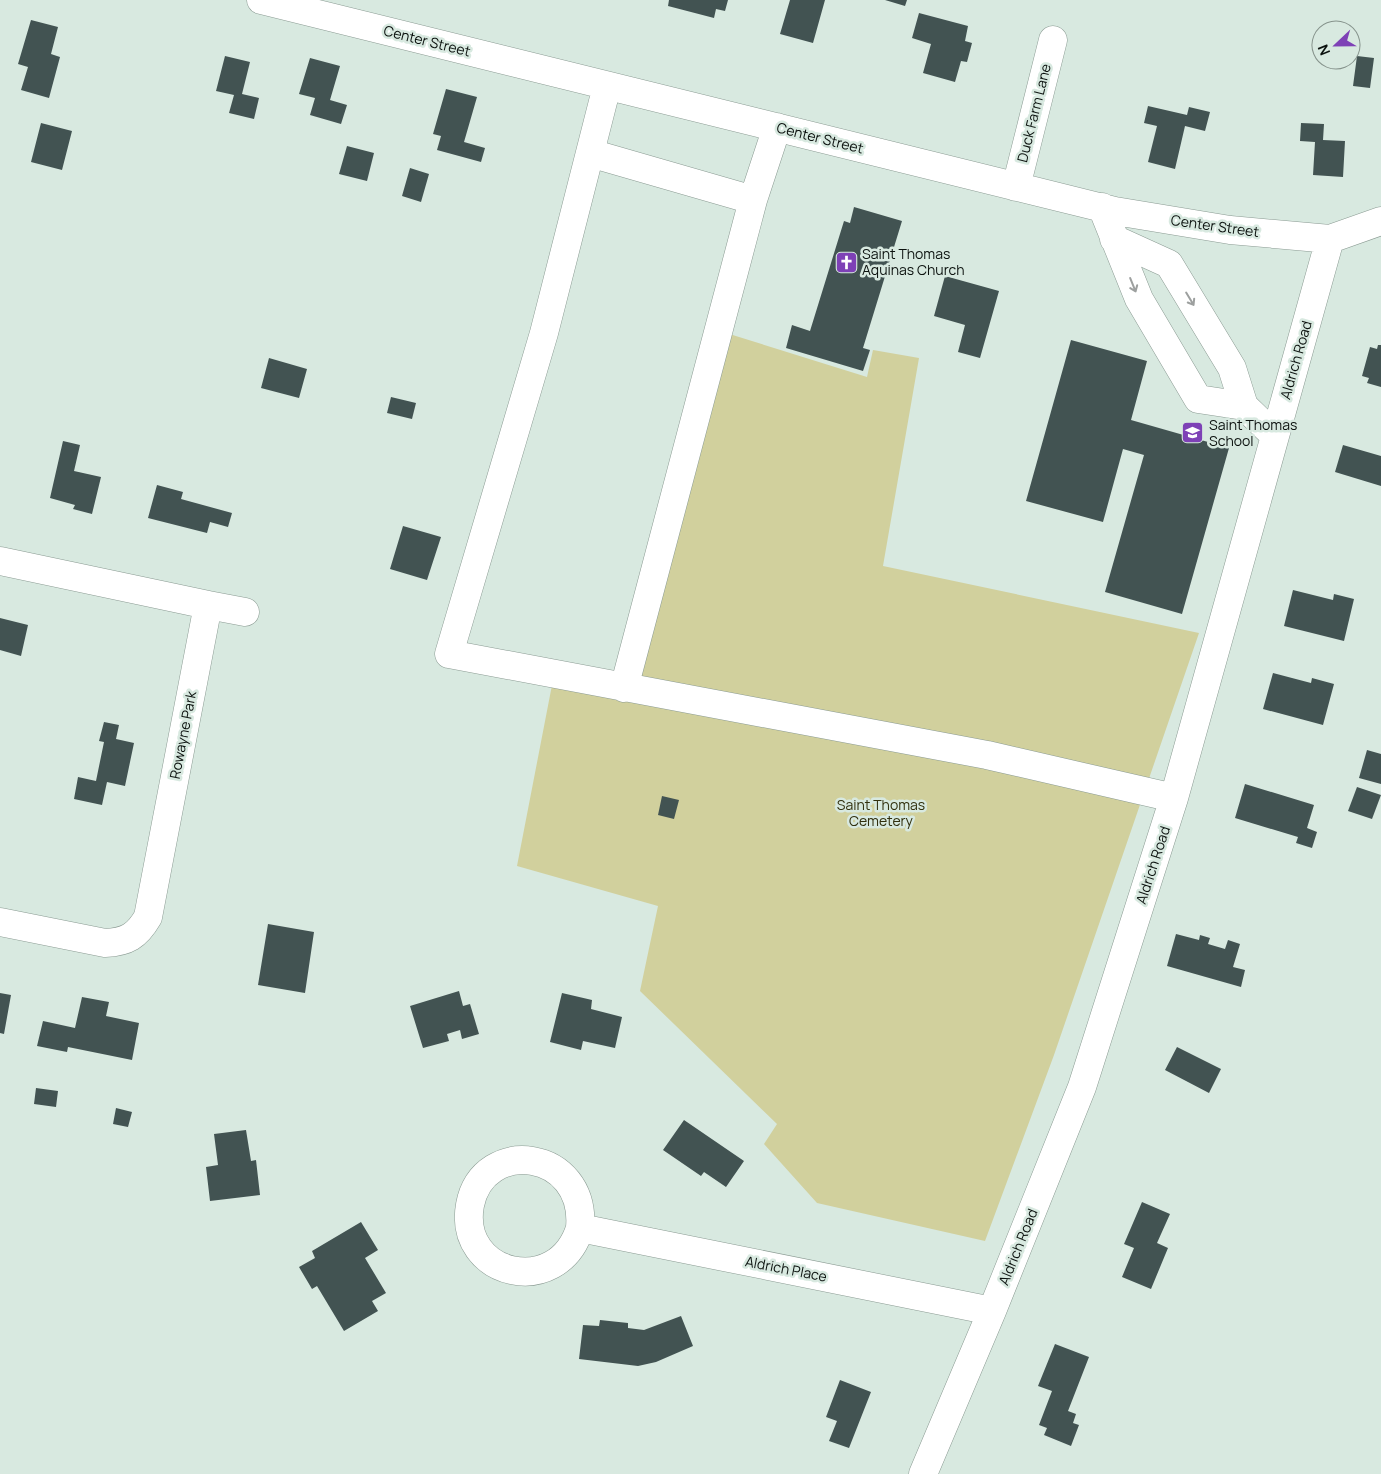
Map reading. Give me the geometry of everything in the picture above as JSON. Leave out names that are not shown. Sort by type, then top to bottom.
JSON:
[{"type":"street","name":"Center Street","points":[[262,0],[1102,208],[1230,230],[1330,239],[1381,221]]},
{"type":"street","name":"Duck Farm Lane","points":[[1016,187],[1053,40]]},
{"type":"street","points":[[607,86],[544,333],[450,654],[987,755],[1174,798]]},
{"type":"street","points":[[624,688],[753,200],[777,127]]},
{"type":"street","points":[[590,154],[753,200]]},
{"type":"street","points":[[1102,208],[1139,299],[1198,399],[1244,406]]},
{"type":"street","points":[[1114,239],[1169,264],[1232,368],[1244,406],[1275,436]]},
{"type":"street","name":"Aldrich Road","points":[[923,1474],[992,1311],[1082,1087],[1174,798],[1330,239]]},
{"type":"street","points":[[0,561],[245,612]]},
{"type":"street","name":"Rowayne Park","points":[[0,922],[105,943],[120,942],[132,938],[141,929],[148,917],[208,605]]},
{"type":"street","points":[[518,1160],[535,1161],[552,1167],[569,1182],[580,1204],[580,1228],[570,1250],[557,1262],[541,1270],[518,1272],[495,1264],[478,1247],[470,1226],[470,1204],[480,1183],[497,1167],[518,1160]]},
{"type":"street","name":"Aldrich Place","points":[[580,1228],[992,1311]]},
{"type":"green space","name":"Saint Thomas Cemetery","points":[[723,332],[867,377],[873,350],[919,358],[883,566],[1199,633],[1054,1055],[985,1241],[817,1203],[764,1144],[777,1124],[640,991],[658,906],[517,866],[552,685],[634,698]]},
{"type":"building","points":[[669,0],[728,0],[725,11],[716,9],[714,18],[668,6]]},
{"type":"building","points":[[790,0],[825,0],[813,43],[780,34]]},
{"type":"building","points":[[885,0],[907,0],[905,6]]},
{"type":"building","points":[[919,13],[968,26],[965,41],[972,43],[967,62],[961,61],[955,82],[923,73],[931,44],[912,38]]},
{"type":"building","points":[[31,20],[58,27],[51,54],[60,57],[49,98],[21,90],[28,67],[18,64]]},
{"type":"building","points":[[225,56],[250,62],[242,94],[259,98],[254,119],[229,113],[234,95],[216,91]]},
{"type":"building","points":[[1361,56],[1374,58],[1370,88],[1353,86],[1355,70],[1361,70]]},
{"type":"building","points":[[310,58],[340,66],[330,100],[347,105],[341,124],[310,115],[315,98],[299,94]]},
{"type":"building","points":[[446,89],[477,97],[464,142],[485,148],[481,162],[437,150],[441,136],[433,134]]},
{"type":"building","points":[[1148,106],[1187,115],[1189,107],[1210,112],[1205,131],[1185,126],[1175,169],[1148,162],[1157,126],[1144,123]]},
{"type":"building","points":[[41,123],[72,131],[62,170],[31,162]]},
{"type":"building","points":[[1301,123],[1324,124],[1323,140],[1345,141],[1343,177],[1313,175],[1315,142],[1300,141]]},
{"type":"building","points":[[347,146],[374,153],[367,181],[339,174]]},
{"type":"building","points":[[410,168],[429,174],[421,202],[402,196]]},
{"type":"building","points":[[854,207],[902,221],[863,348],[870,350],[863,371],[786,348],[792,325],[810,331],[844,221],[850,223]]},
{"type":"building","points":[[945,276],[999,291],[980,358],[958,352],[965,325],[934,316]]},
{"type":"building","points":[[1071,340],[1147,361],[1131,420],[1229,448],[1182,614],[1105,592],[1144,455],[1123,449],[1103,522],[1026,501]]},
{"type":"building","points":[[1378,345],[1381,345],[1381,387],[1367,383],[1369,378],[1362,376],[1370,347],[1377,349]]},
{"type":"building","points":[[269,358],[307,369],[299,398],[261,388]]},
{"type":"building","points":[[391,397],[416,403],[412,419],[387,413]]},
{"type":"building","points":[[63,441],[80,445],[74,471],[101,477],[92,514],[73,509],[75,505],[50,498]]},
{"type":"building","points":[[1343,445],[1381,456],[1381,486],[1335,472]]},
{"type":"building","points":[[157,485],[183,492],[181,499],[232,513],[228,527],[210,522],[207,533],[148,518]]},
{"type":"building","points":[[403,526],[441,537],[427,580],[390,569]]},
{"type":"building","points":[[1293,590],[1333,600],[1334,594],[1354,599],[1344,641],[1284,626]]},
{"type":"building","points":[[0,618],[28,625],[21,656],[0,650]]},
{"type":"building","points":[[1273,673],[1311,683],[1312,678],[1334,684],[1323,725],[1263,709]]},
{"type":"building","points":[[104,722],[119,725],[116,739],[134,743],[125,786],[107,782],[102,805],[74,799],[78,777],[96,781],[104,742],[99,741]]},
{"type":"building","points":[[1367,750],[1381,754],[1381,784],[1359,778]]},
{"type":"building","points":[[1245,784],[1314,805],[1307,828],[1317,832],[1312,848],[1296,843],[1298,837],[1235,818]]},
{"type":"building","points":[[1357,787],[1381,795],[1372,819],[1348,811]]},
{"type":"building","points":[[662,796],[679,800],[674,819],[658,815]]},
{"type":"building","points":[[268,924],[314,932],[305,993],[258,985]]},
{"type":"building","points":[[1176,934],[1199,940],[1200,935],[1210,938],[1208,944],[1225,949],[1228,940],[1240,944],[1233,967],[1245,970],[1241,987],[1167,966]]},
{"type":"building","points":[[459,991],[463,1006],[470,1004],[479,1034],[462,1039],[460,1030],[447,1034],[449,1041],[423,1048],[410,1006]]},
{"type":"building","points":[[0,993],[11,995],[4,1034],[0,1033]]},
{"type":"building","points":[[562,993],[592,1000],[591,1009],[622,1017],[615,1048],[583,1041],[581,1050],[550,1042]]},
{"type":"building","points":[[82,997],[109,1002],[106,1016],[139,1023],[132,1060],[68,1047],[67,1052],[37,1046],[43,1021],[75,1028]]},
{"type":"building","points":[[1177,1047],[1221,1069],[1209,1093],[1165,1070]]},
{"type":"building","points":[[36,1088],[58,1091],[56,1107],[34,1104]]},
{"type":"building","points":[[116,1108],[132,1112],[128,1127],[113,1124]]},
{"type":"building","points":[[684,1120],[744,1161],[726,1187],[704,1172],[701,1176],[663,1150]]},
{"type":"building","points":[[246,1130],[251,1161],[256,1160],[260,1195],[210,1201],[206,1167],[218,1165],[214,1134]]},
{"type":"building","points":[[1142,1202],[1170,1214],[1157,1243],[1168,1248],[1151,1289],[1122,1277],[1134,1248],[1124,1244]]},
{"type":"building","points":[[361,1222],[378,1250],[365,1258],[386,1293],[372,1301],[378,1311],[344,1331],[317,1286],[312,1289],[299,1267],[315,1258],[312,1251]]},
{"type":"building","points":[[681,1316],[693,1346],[656,1362],[638,1366],[579,1359],[583,1325],[599,1326],[600,1320],[628,1323],[628,1328],[644,1330]]},
{"type":"building","points":[[1055,1344],[1089,1357],[1068,1411],[1076,1414],[1073,1423],[1079,1425],[1071,1446],[1044,1435],[1047,1428],[1039,1425],[1052,1391],[1038,1386]]},
{"type":"building","points":[[840,1380],[871,1392],[849,1448],[829,1441],[837,1421],[826,1417]]},
{"type":"place","name":"Saint Thomas Aquinas Church","points":[[846,262]]},
{"type":"place","name":"Saint Thomas School","points":[[1193,433]]}]
